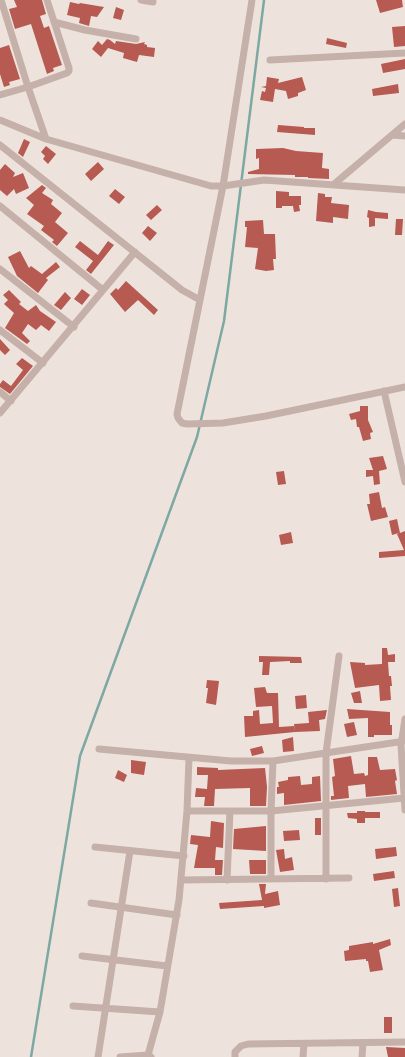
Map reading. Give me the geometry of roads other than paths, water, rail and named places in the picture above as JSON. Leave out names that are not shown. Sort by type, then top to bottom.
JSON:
[{"type":"street","points":[[1,0],[46,139]]},
{"type":"street","points":[[0,95],[28,87],[67,73],[68,71],[69,68],[47,0]]},
{"type":"street","points":[[141,0],[152,2]]},
{"type":"street","points":[[252,0],[223,186],[177,414],[182,423],[187,424],[223,423],[405,387]]},
{"type":"street","points":[[54,22],[85,30],[136,39]]},
{"type":"street","points":[[270,60],[405,53]]},
{"type":"street","points":[[0,120],[46,139],[211,186],[223,186],[264,180],[405,190]]},
{"type":"street","points":[[333,185],[405,124]]},
{"type":"street","points":[[392,135],[405,136]]},
{"type":"street","points":[[0,145],[182,290],[200,300]]},
{"type":"street","points":[[0,206],[104,290]]},
{"type":"street","points":[[0,413],[74,327],[135,252]]},
{"type":"street","points":[[0,269],[74,327]]},
{"type":"street","points":[[0,330],[43,363]]},
{"type":"street","points":[[0,392],[11,401]]},
{"type":"street","points":[[384,392],[405,482]]},
{"type":"street","points":[[326,879],[326,753],[339,656]]},
{"type":"street","points":[[405,719],[403,741],[405,810]]},
{"type":"street","points":[[99,749],[231,761],[273,761],[403,741]]},
{"type":"street","points":[[120,1057],[149,1056],[160,1012],[177,914],[184,856],[189,758]]},
{"type":"street","points":[[271,879],[273,761]]},
{"type":"street","points":[[187,811],[271,811],[404,798]]},
{"type":"street","points":[[227,880],[230,811]]},
{"type":"street","points":[[95,847],[184,856]]},
{"type":"street","points":[[98,1057],[130,851]]},
{"type":"street","points":[[181,880],[350,878]]},
{"type":"street","points":[[91,902],[177,914]]},
{"type":"street","points":[[82,956],[167,966]]},
{"type":"street","points":[[73,1006],[106,1007],[160,1012]]},
{"type":"street","points":[[235,1057],[236,1052],[241,1046],[248,1044],[405,1042]]},
{"type":"street","points":[[362,1057],[363,1043]]},
{"type":"street","points":[[303,1057],[304,1044]]},
{"type":"waterway","points":[[31,1057],[80,756],[197,437],[224,321],[264,0]]}]
